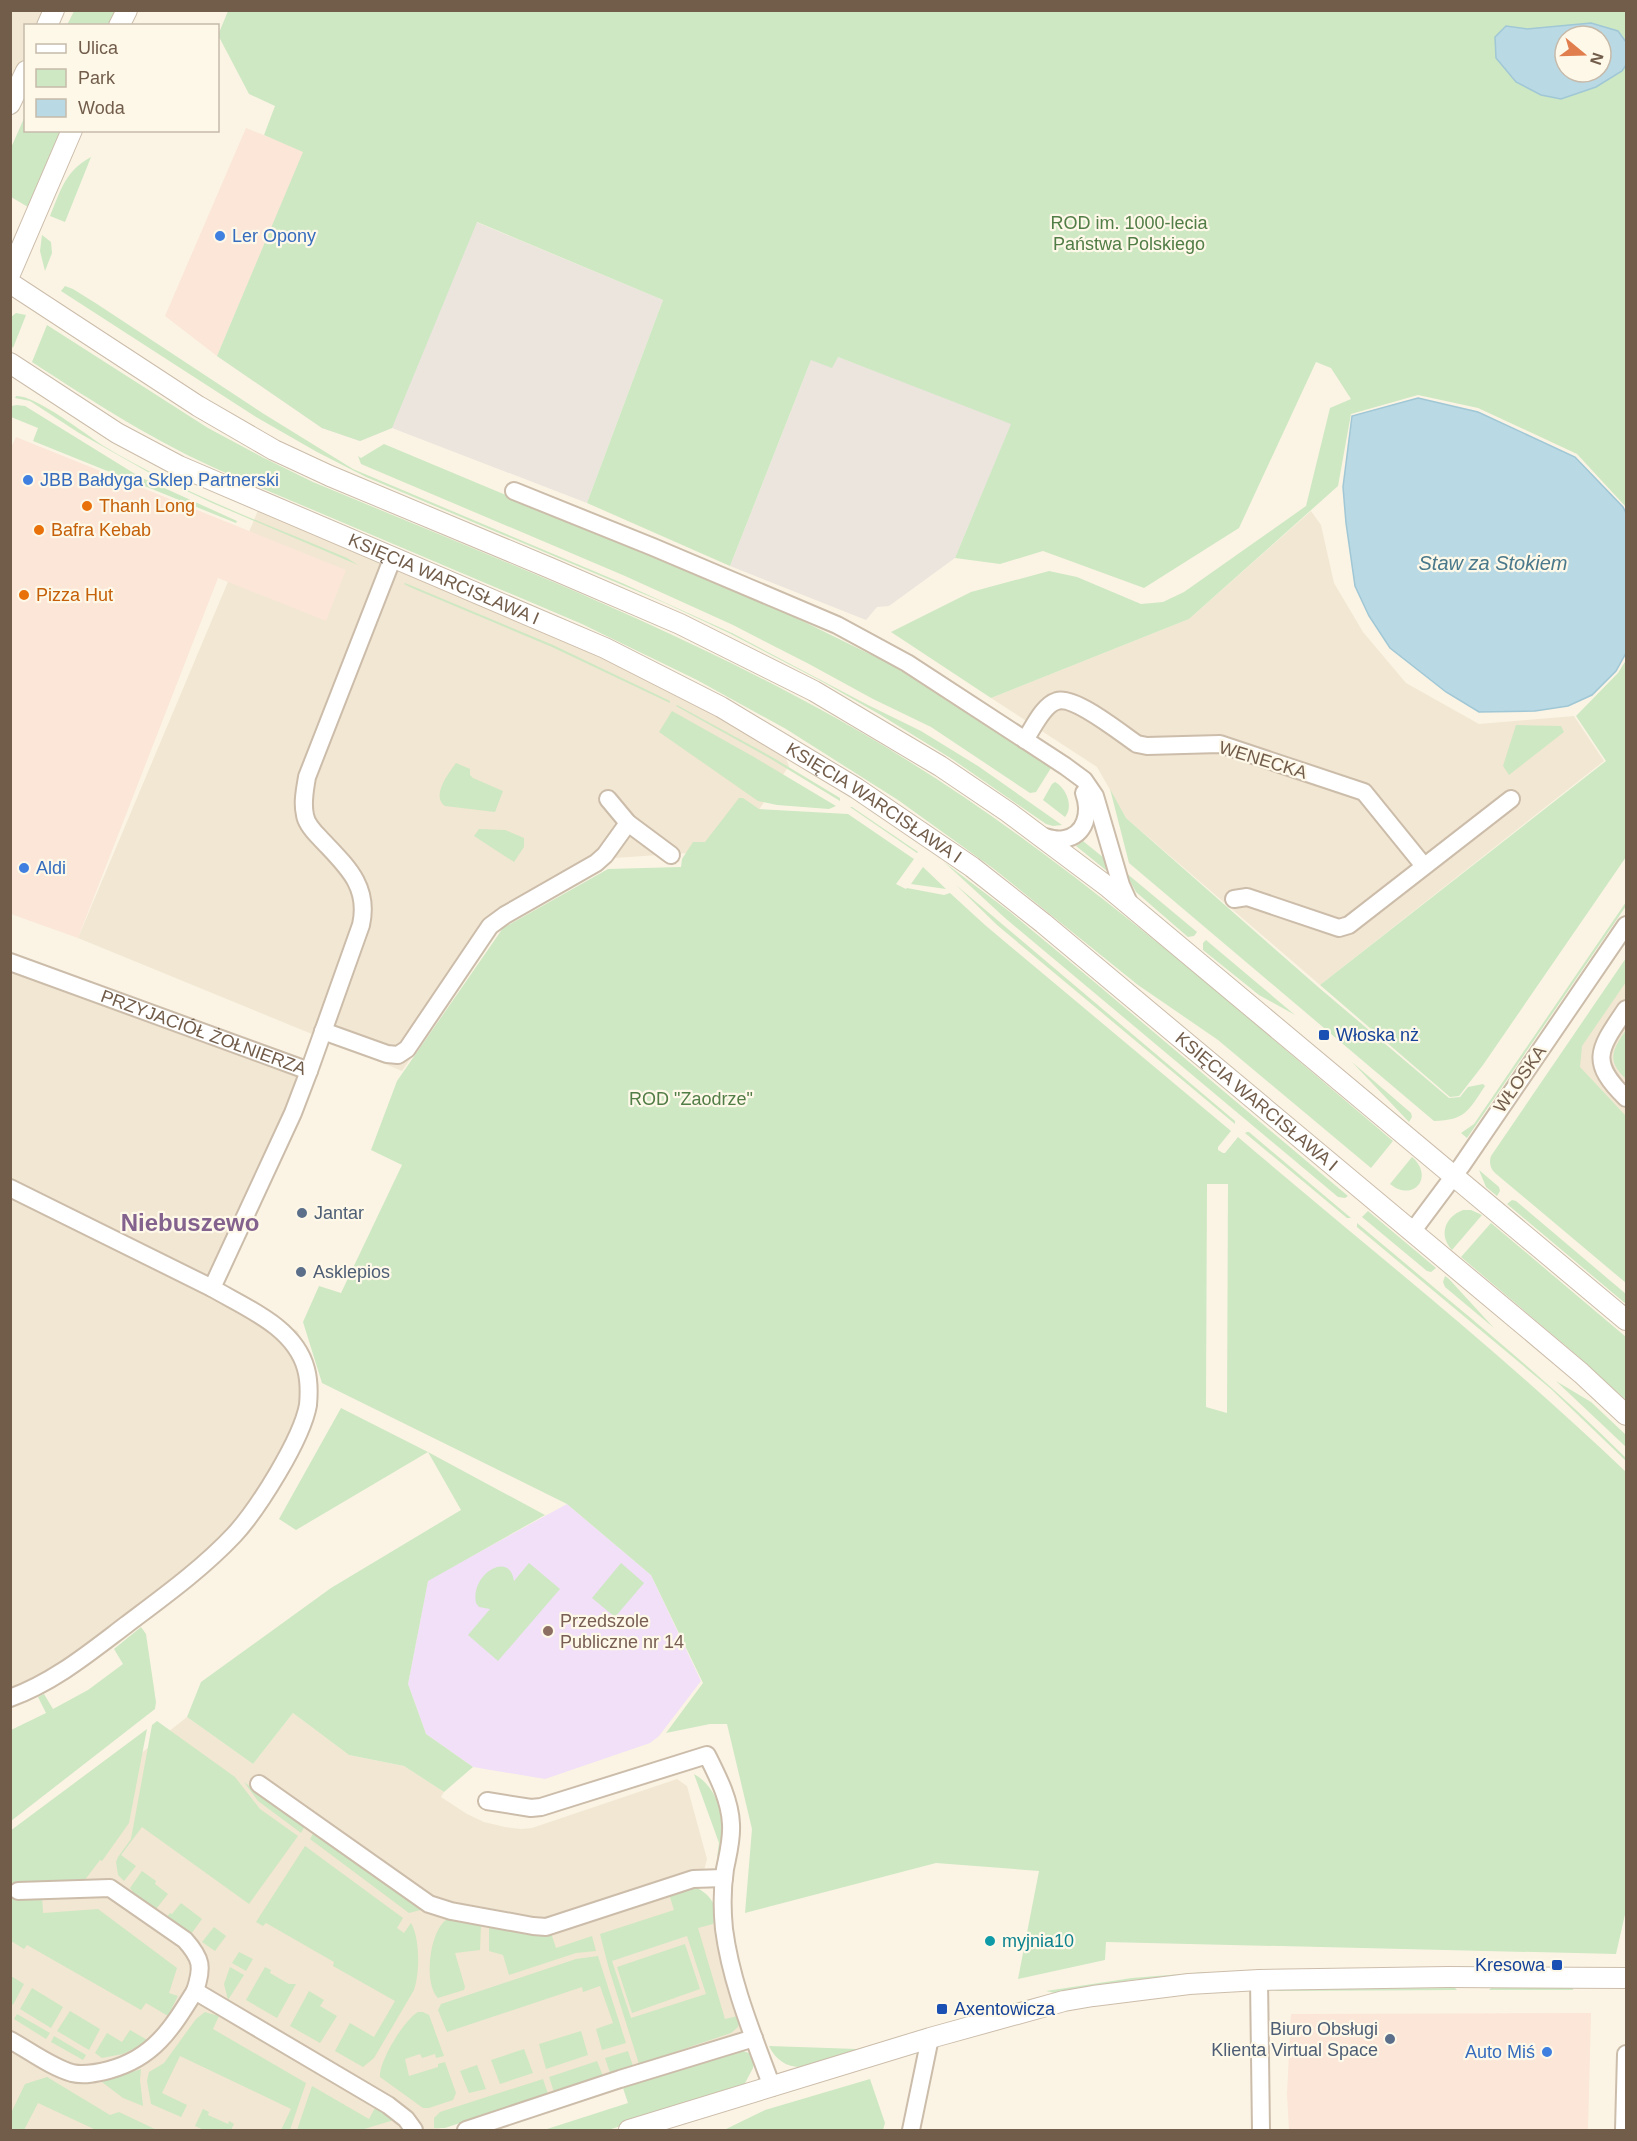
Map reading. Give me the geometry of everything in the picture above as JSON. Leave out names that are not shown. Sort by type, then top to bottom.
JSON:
[{"type":"street","points":[[48,24],[54,10]]},
{"type":"street","points":[[120,24],[127,10]]},
{"type":"street","points":[[10,104],[24,75]]},
{"type":"street","points":[[10,274],[71,132]]},
{"type":"street","points":[[10,283],[248,436],[330,476],[627,600],[768,666],[899,741],[1041,836],[1130,905],[1626,1320]]},
{"type":"street","name":"KSIĘCIA WARCISŁAWA I","points":[[10,363],[117,432],[179,466],[561,628],[664,678],[765,732],[905,819],[972,867],[1066,942],[1581,1373],[1626,1416]]},
{"type":"street","points":[[514,492],[653,547],[837,626],[907,663],[1065,766],[1084,780],[1095,796],[1121,885],[1130,905]]},
{"type":"street","points":[[309,1071],[361,925],[364,910],[361,889],[355,877],[305,817],[306,777],[393,557]]},
{"type":"street","name":"WENECKA","points":[[1025,740],[1042,713],[1056,701],[1062,700],[1076,703],[1137,744],[1147,746],[1220,744],[1248,752],[1364,792],[1424,866]]},
{"type":"street","points":[[1041,836],[1057,840],[1066,839],[1084,824],[1089,812],[1083,791],[1065,766]]},
{"type":"street","points":[[608,799],[628,823],[671,855]]},
{"type":"street","points":[[1234,899],[1247,897],[1339,928],[1348,925],[1511,799]]},
{"type":"street","points":[[323,1031],[387,1054],[398,1055],[407,1049],[490,926],[596,863],[605,855],[628,823]]},
{"type":"street","name":"WŁOSKA","points":[[1412,1232],[1454,1176],[1626,925]]},
{"type":"street","name":"PRZYJACIÓŁ ŻOŁNIERZA","points":[[10,962],[309,1071],[293,1113],[212,1288]]},
{"type":"street","points":[[1626,1009],[1606,1040],[1601,1061],[1606,1076],[1626,1098]]},
{"type":"street","points":[[10,1188],[212,1288],[271,1323],[286,1334],[298,1351],[306,1368],[309,1388],[305,1413],[297,1435],[261,1500],[235,1534],[207,1561],[73,1665],[43,1683],[10,1698]]},
{"type":"street","points":[[487,1801],[531,1808],[541,1807],[707,1755],[721,1783],[732,1824],[724,1878],[723,1908],[727,1946],[754,2038],[772,2086]]},
{"type":"street","points":[[259,1784],[429,1904],[451,1911],[546,1927],[693,1879],[724,1878]]},
{"type":"street","points":[[10,2040],[72,2073],[99,2073],[120,2067],[141,2057],[176,2022],[195,1991],[201,1965],[186,1940],[110,1888],[18,1891]]},
{"type":"street","points":[[629,2130],[930,2038],[1064,2001],[1093,1996],[1189,1984],[1259,1980],[1448,1977],[1626,1978]]},
{"type":"street","points":[[1259,1980],[1261,2130]]},
{"type":"street","points":[[195,1991],[388,2104],[406,2119],[414,2130]]},
{"type":"street","points":[[466,2130],[754,2038]]},
{"type":"street","points":[[911,2130],[930,2038]]},
{"type":"street","points":[[1624,2130],[1626,2054]]},
{"type":"shaded area","points":[[11,11],[48,11],[42,24],[24,24],[24,58],[11,86]]},
{"type":"shaded area","points":[[246,128],[304,151],[217,356],[165,316]]},
{"type":"shaded area","points":[[476,222],[663,300],[587,503],[392,428],[360,441],[322,428],[217,356]]},
{"type":"shaded area","points":[[838,357],[1012,423],[955,558],[889,606],[877,607],[866,620],[730,566],[811,360]]},
{"type":"shaded area","points":[[16,437],[346,570],[326,621],[218,578],[78,938],[11,914],[10,450]]},
{"type":"shaded area","points":[[259,508],[632,667],[782,749],[789,766],[731,850],[615,858],[501,925],[402,1071],[78,938]]},
{"type":"shaded area","points":[[1311,511],[1321,525],[1334,583],[1363,632],[1406,683],[1479,724],[1574,716],[1604,761],[1320,985],[1126,818],[1097,767],[991,698],[1189,619]]},
{"type":"shaded area","points":[[10,972],[309,1081],[207,1291],[298,1331],[311,1381],[290,1437],[249,1508],[220,1542],[69,1662],[10,1692]]},
{"type":"shaded area","points":[[1626,973],[1626,1127],[1569,1055]]},
{"type":"shaded area","name":"Przedszole Publiczne nr 14","points":[[567,1504],[651,1575],[701,1681],[659,1736],[650,1743],[545,1779],[473,1767],[426,1734],[408,1684],[428,1580]]},
{"type":"shaded area","points":[[293,1713],[349,1755],[404,1766],[444,1792],[441,1797],[467,1814],[484,1822],[505,1827],[532,1828],[677,1779],[687,1786],[707,1859],[697,1898],[720,1926],[747,2032],[435,2130],[11,2130],[10,1851],[35,1837],[187,1717],[253,1764]]},
{"type":"shaded area","points":[[1591,2013],[1588,2130],[1289,2130],[1287,2094],[1291,2014]]},
{"type":"green space","points":[[74,10],[115,11],[108,24],[67,24]]},
{"type":"green space","name":"ROD im. 1000-lecia Państwa Polskiego","points":[[228,11],[1626,11],[1626,507],[1577,454],[1478,408],[1418,395],[1351,414],[1338,486],[1189,619],[991,698],[891,632],[971,592],[1049,571],[1077,577],[1141,604],[1163,602],[1184,592],[1306,506],[1330,408],[1351,399],[1331,368],[1316,362],[1239,528],[1144,588],[1043,551],[1000,564],[955,558],[1011,424],[838,357],[832,368],[811,360],[730,566],[587,503],[663,300],[477,222],[392,428],[360,441],[322,428],[217,356],[303,152],[264,135],[275,106],[249,94],[219,37]]},
{"type":"green space","points":[[24,118],[24,132],[61,132],[28,207],[11,197],[10,150]]},
{"type":"green space","points":[[91,157],[65,222],[50,216],[70,175],[82,162]]},
{"type":"green space","points":[[42,235],[51,242],[52,253],[45,271],[40,251]]},
{"type":"green space","points":[[65,286],[97,304],[264,414],[353,469],[622,583],[732,633],[921,731],[978,766],[1062,825],[1046,824],[952,759],[879,714],[731,634],[665,603],[366,477],[317,452],[256,417],[61,291]]},
{"type":"green space","points":[[16,313],[26,315],[13,348],[11,345],[11,317]]},
{"type":"green space","points":[[47,325],[208,428],[264,458],[313,482],[542,577],[692,644],[839,720],[910,762],[974,804],[1098,895],[1393,1141],[1371,1168],[1218,1040],[1138,985],[994,869],[898,800],[786,729],[697,680],[582,624],[226,473],[175,449],[103,407],[32,362]]},
{"type":"green space","points":[[16,396],[24,397],[47,408],[102,445],[161,478],[347,558],[358,565],[212,503],[155,476],[79,433],[30,401],[15,398]]},
{"type":"green space","points":[[11,406],[25,406],[140,477],[237,521],[236,523],[33,441],[38,428],[11,417]]},
{"type":"green space","points":[[384,444],[776,608],[892,665],[1051,768],[1036,792],[1030,793],[931,727],[733,625],[625,576],[361,464],[358,456],[361,458]]},
{"type":"green space","points":[[405,583],[553,645],[670,703],[552,647]]},
{"type":"green space","points":[[1626,660],[1626,857],[1483,1065],[1459,1096],[1450,1097],[1320,985],[1606,761],[1576,716],[1618,673]]},
{"type":"green space","points":[[676,706],[772,757],[840,798],[840,801]]},
{"type":"green space","points":[[672,711],[836,806],[829,809],[777,805],[758,801],[659,732]]},
{"type":"green space","points":[[1516,725],[1561,726],[1564,732],[1509,775],[1503,766]]},
{"type":"green space","points":[[456,763],[470,769],[470,775],[473,778],[503,791],[495,812],[445,806],[441,802],[442,785]]},
{"type":"green space","points":[[1055,782],[1068,798],[1069,808],[1065,817],[1043,800]]},
{"type":"green space","points":[[1110,789],[1126,818],[1317,986],[1449,1098],[1460,1097],[1468,1087],[1483,1084],[1485,1086],[1470,1108],[1453,1119],[1434,1121],[1129,863]]},
{"type":"green space","name":"ROD \"Zaodrze\"","points":[[739,798],[743,798],[759,809],[848,814],[914,859],[896,884],[906,889],[944,895],[950,893],[1231,1131],[1218,1150],[1225,1153],[1238,1137],[1532,1385],[1626,1472],[1626,1910],[1616,1954],[1106,1942],[1105,1960],[1018,1979],[1039,1871],[936,1863],[745,1913],[752,1829],[727,1724],[710,1724],[666,1733],[703,1683],[651,1575],[567,1504],[322,1383],[303,1322],[319,1286],[341,1293],[402,1165],[371,1150],[397,1081],[503,928],[608,869],[681,867],[682,859],[693,842],[705,842]],"holes":[[[1207,1184],[1228,1184],[1227,1413],[1206,1407]]]},
{"type":"green space","points":[[850,807],[852,807],[918,852],[917,853]]},
{"type":"green space","points":[[479,829],[505,830],[524,838],[524,847],[514,862],[474,836]]},
{"type":"green space","points":[[1083,841],[1104,858],[1107,871],[1076,846]]},
{"type":"green space","points":[[944,862],[1010,912],[1348,1196],[1338,1197],[1005,918]]},
{"type":"green space","points":[[923,867],[946,889],[911,884]]},
{"type":"green space","points":[[1125,872],[1197,932],[1194,936],[1188,937],[1136,892]]},
{"type":"green space","points":[[956,885],[1235,1121],[1235,1124],[997,925]]},
{"type":"green space","points":[[1626,902],[1626,906],[1467,1138],[1461,1133],[1474,1124]]},
{"type":"green space","points":[[1206,940],[1295,1015],[1259,995],[1203,950],[1203,943]]},
{"type":"green space","points":[[1626,958],[1626,982],[1582,1046],[1580,1067],[1626,1116],[1626,1283],[1495,1173],[1490,1163],[1491,1156]]},
{"type":"green space","points":[[1626,1030],[1625,1078],[1615,1066],[1613,1054]]},
{"type":"green space","points":[[1352,1062],[1411,1113],[1412,1117],[1409,1122]]},
{"type":"green space","points":[[1247,1132],[1351,1218],[1347,1218],[1245,1133]]},
{"type":"green space","points":[[1412,1157],[1422,1172],[1421,1179],[1413,1189],[1406,1191],[1398,1189],[1390,1184]]},
{"type":"green space","points":[[1479,1170],[1499,1187],[1500,1191],[1497,1196],[1486,1187]]},
{"type":"green space","points":[[1512,1200],[1626,1294],[1626,1304],[1507,1204]]},
{"type":"green space","points":[[1463,1210],[1471,1210],[1482,1215],[1452,1250],[1445,1238],[1446,1227],[1452,1217]]},
{"type":"green space","points":[[1368,1211],[1436,1268],[1431,1272],[1427,1271],[1362,1217]]},
{"type":"green space","points":[[1357,1223],[1528,1367],[1594,1427],[1626,1458],[1626,1461],[1551,1389],[1357,1227]]},
{"type":"green space","points":[[1491,1223],[1626,1337],[1626,1400],[1461,1257]]},
{"type":"green space","points":[[1445,1276],[1494,1328],[1445,1287],[1443,1282]]},
{"type":"green space","points":[[1556,1381],[1591,1402],[1626,1435],[1626,1447]]},
{"type":"green space","points":[[341,1408],[428,1452],[296,1530],[279,1519]]},
{"type":"green space","points":[[428,1452],[545,1515],[428,1581],[408,1684],[426,1734],[473,1767],[444,1792],[404,1766],[349,1755],[293,1713],[253,1764],[187,1717],[201,1682],[331,1588],[461,1510]]},
{"type":"green space","points":[[529,1563],[560,1589],[498,1661],[468,1635],[490,1609],[479,1607],[476,1603],[476,1592],[484,1575],[491,1570],[506,1567],[511,1572],[514,1581]]},
{"type":"green space","points":[[621,1563],[644,1583],[615,1617],[592,1598]]},
{"type":"green space","points":[[141,1627],[146,1634],[156,1702],[155,1709],[11,1821],[11,1730],[46,1713],[38,1697],[44,1694],[53,1709],[88,1690],[123,1664],[114,1649]]},
{"type":"green space","points":[[157,1721],[235,1777],[260,1809],[298,1836],[249,1904],[142,1827],[121,1855],[136,1866],[124,1881],[118,1875],[116,1862],[131,1839],[152,1725]]},
{"type":"green space","points":[[147,1729],[129,1823],[102,1861],[100,1860],[84,1881],[11,1883],[10,1831]]},
{"type":"green space","points":[[694,1774],[711,1789],[721,1812],[723,1836],[717,1858],[719,1843]]},
{"type":"green space","points":[[244,1782],[305,1826],[301,1833],[258,1801]]},
{"type":"green space","points":[[314,1832],[424,1909],[409,1913],[310,1839]]},
{"type":"green space","points":[[305,1846],[403,1918],[397,1928],[404,1933],[411,1923],[414,1929],[418,1965],[414,1990],[374,2058],[363,2067],[335,2051],[350,2023],[374,2037],[395,2001],[333,1966],[334,1962],[266,1923],[263,1926],[256,1922]]},
{"type":"green space","points":[[142,1871],[168,1894],[156,1909],[136,1896],[130,1888]]},
{"type":"green space","points":[[692,1886],[698,1888],[712,1901],[716,1912],[713,1924],[698,1928],[725,2019],[742,2015],[738,2027],[731,2033],[639,2064],[600,1934],[674,1910],[669,1894]],"holes":[[[687,1936],[706,1994],[631,2018],[612,1961]]]},
{"type":"green space","points":[[11,1894],[42,1894],[43,1913],[98,1909],[177,1968],[169,1993],[178,1996],[168,2016],[146,2003],[141,2010],[27,1945],[24,1949],[11,1941]]},
{"type":"green space","points":[[181,1903],[202,1919],[191,1934],[167,1917]]},
{"type":"green space","points":[[455,1919],[481,1925],[480,1950],[455,1953],[464,1990],[438,1998],[433,1991],[431,1981],[432,1946],[440,1926],[446,1920]]},
{"type":"green space","points":[[489,1926],[551,1933],[556,1948],[592,1936],[596,1951],[576,1953],[509,1975],[503,1955],[489,1951]]},
{"type":"green space","points":[[214,1927],[226,1936],[215,1951],[202,1942]]},
{"type":"green space","points":[[685,1944],[700,1989],[632,2013],[617,1967]]},
{"type":"green space","points":[[239,1952],[253,1959],[246,1971],[232,1963]]},
{"type":"green space","points":[[598,1956],[626,2043],[602,2050],[596,2029],[613,2023],[600,1986],[583,1992],[582,1987],[447,2032],[438,2010],[441,2004],[576,1959]]},
{"type":"green space","points":[[230,1967],[244,1975],[228,2000],[224,1984]]},
{"type":"green space","points":[[265,1967],[271,1970],[270,1973],[289,1984],[296,1984],[277,2018],[246,2000]]},
{"type":"green space","points":[[1206,1972],[1205,1974],[1131,1980],[1059,1994],[1046,1991],[1132,1978]]},
{"type":"green space","points":[[11,1976],[24,1984],[13,2005],[11,2003]]},
{"type":"green space","points":[[1573,1987],[1573,1990],[1489,1990],[1491,1988]]},
{"type":"green space","points":[[32,1988],[63,2007],[51,2028],[20,2009]]},
{"type":"green space","points":[[1455,1988],[1457,1990],[1273,1991],[1285,1989]]},
{"type":"green space","points":[[309,1991],[324,2000],[320,2006],[337,2016],[320,2043],[290,2026]]},
{"type":"green space","points":[[70,2011],[100,2029],[89,2050],[57,2031]]},
{"type":"green space","points":[[205,2012],[219,2016],[213,2029],[306,2083],[290,2130],[281,2130],[291,2109],[180,2056],[162,2093],[187,2105],[181,2117],[151,2104],[147,2081],[149,2072],[164,2063],[196,2019]]},
{"type":"green space","points":[[418,2012],[429,2015],[444,2056],[436,2058],[435,2054],[422,2058],[420,2054],[405,2059],[409,2076],[438,2067],[438,2064],[445,2062],[456,2093],[453,2100],[429,2108],[423,2108],[380,2077],[384,2061],[393,2042],[406,2023]]},
{"type":"green space","points":[[17,2014],[50,2033],[46,2039],[14,2019]]},
{"type":"green space","points":[[130,2030],[149,2041],[123,2054],[102,2058],[95,2053],[107,2033],[122,2042]]},
{"type":"green space","points":[[581,2031],[588,2055],[546,2069],[539,2044]]},
{"type":"green space","points":[[54,2036],[86,2055],[83,2060],[51,2042]]},
{"type":"green space","points":[[769,2046],[857,2049],[858,2051],[798,2067],[779,2060]]},
{"type":"green space","points":[[524,2049],[533,2073],[500,2084],[491,2060]]},
{"type":"green space","points":[[740,2050],[755,2058],[753,2068],[744,2085],[705,2100],[608,2130],[544,2130],[628,2103],[623,2088]]},
{"type":"green space","points":[[628,2051],[633,2066],[610,2073],[605,2058]]},
{"type":"green space","points":[[597,2061],[603,2076],[554,2092],[549,2077]]},
{"type":"green space","points":[[477,2065],[486,2089],[469,2093],[460,2071]]},
{"type":"green space","points":[[141,2069],[143,2106],[123,2098],[102,2082]]},
{"type":"green space","points":[[47,2077],[110,2115],[119,2112],[157,2130],[96,2130],[38,2103],[24,2130],[11,2130],[11,2113],[25,2084]]},
{"type":"green space","points":[[543,2079],[548,2094],[445,2128],[434,2128],[434,2118],[440,2112]]},
{"type":"green space","points":[[870,2079],[885,2123],[883,2130],[724,2130],[765,2110]]},
{"type":"green space","points":[[312,2086],[369,2119],[375,2108],[394,2120],[361,2130],[297,2130]]},
{"type":"green space","points":[[203,2109],[209,2112],[208,2115],[228,2124],[229,2121],[234,2124],[231,2130],[204,2130],[195,2126]]},
{"type":"water","points":[[1506,26],[1527,29],[1553,27],[1553,84],[1601,84],[1561,99],[1541,95],[1516,82],[1496,58],[1495,37]]},
{"type":"water","points":[[1613,30],[1618,31],[1626,42],[1626,65],[1622,71],[1613,77]]},
{"type":"water","name":"Staw za Stokiem","points":[[1418,398],[1478,412],[1575,457],[1623,507],[1626,513],[1626,653],[1616,671],[1592,695],[1568,706],[1535,711],[1479,712],[1446,692],[1390,648],[1369,616],[1355,586],[1346,523],[1343,487],[1352,416]]},
{"type":"place","name":"Ler Opony","points":[[220,236]]},
{"type":"place","name":"JBB Bałdyga Sklep Partnerski","points":[[28,480]]},
{"type":"place","name":"Thanh Long","points":[[87,506]]},
{"type":"place","name":"Bafra Kebab","points":[[39,530]]},
{"type":"place","name":"Pizza Hut","points":[[24,595]]},
{"type":"place","name":"Aldi","points":[[24,868]]},
{"type":"place","name":"Włoska nż","points":[[1324,1035]]},
{"type":"place","name":"Jantar","points":[[302,1213]]},
{"type":"place","name":"Asklepios","points":[[301,1272]]},
{"type":"place","name":"Przedszole Publiczne nr 14","points":[[548,1631]]},
{"type":"place","name":"myjnia10","points":[[990,1941]]},
{"type":"place","name":"Kresowa","points":[[1557,1965]]},
{"type":"place","name":"Axentowicza","points":[[942,2009]]},
{"type":"place","name":"Biuro Obsługi Klienta Virtual Space","points":[[1390,2039]]},
{"type":"place","name":"Auto Miś","points":[[1547,2052]]},
{"type":"district","name":"Niebuszewo","points":[[190,1222]]}]
